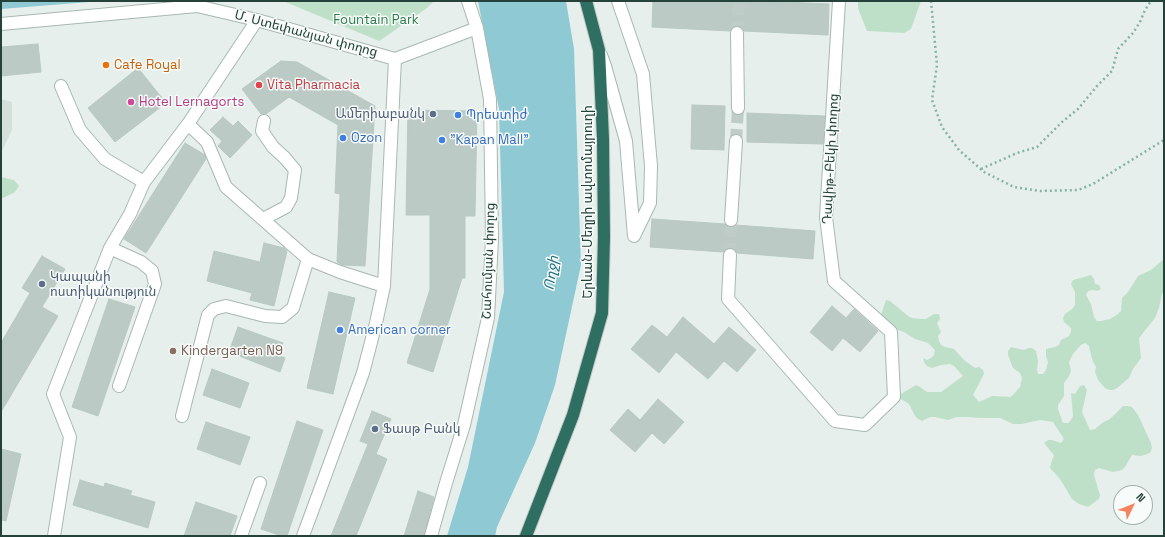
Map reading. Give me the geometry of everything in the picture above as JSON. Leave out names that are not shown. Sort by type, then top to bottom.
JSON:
[{"type":"highway","name":"Երևան-Մեղրի ավտոմայրուղի","points":[[526,536],[573,415],[602,313],[604,237],[603,140],[598,50],[586,1]]},
{"type":"street","name":"Շահումյան փողոց","points":[[430,536],[464,425],[488,318],[492,239],[490,99],[477,28],[468,1]]},
{"type":"street","points":[[598,50],[605,66],[626,141],[634,236],[650,203],[651,166],[643,74],[618,1]]},
{"type":"street","name":"Դավիթ-Բեկի փողոց","points":[[730,255],[728,300],[835,421],[865,425],[894,398],[892,332],[834,281],[826,217],[840,1]]},
{"type":"street","name":"Մ. Ստեփանյան փողոց","points":[[1,24],[197,6],[257,20],[395,59]]},
{"type":"street","points":[[54,536],[70,436],[52,394],[110,248],[130,214],[144,182],[188,124],[257,20]]},
{"type":"street","points":[[303,536],[363,373],[384,286],[395,59],[477,28]]},
{"type":"street","points":[[737,33],[738,108]]},
{"type":"street","points":[[61,86],[80,130],[90,142],[105,159],[144,182]]},
{"type":"street","points":[[263,219],[286,207],[292,198],[295,170],[273,147],[262,131],[264,121]]},
{"type":"street","points":[[188,124],[207,142],[226,187],[308,258],[340,272],[384,286]]},
{"type":"street","points":[[731,220],[736,141]]},
{"type":"street","points":[[110,248],[141,262],[152,271],[155,284],[119,386]]},
{"type":"street","points":[[182,416],[208,315],[214,309],[226,306],[266,316],[282,317],[292,308],[308,258]]},
{"type":"street","points":[[241,536],[260,483]]},
{"type":"path","points":[[931,1],[937,65],[932,100],[942,127],[959,150],[981,169],[1014,187],[1040,191],[1078,190],[1093,184],[1164,140]]},
{"type":"path","points":[[981,169],[1017,153],[1037,147],[1062,122],[1078,109],[1096,86],[1112,71],[1118,49],[1140,22],[1151,1]]},
{"type":"shaded area","points":[[1,99],[12,102],[12,130],[1,153]]},
{"type":"green space","name":"Fountain Park","points":[[283,1],[434,1],[427,8],[379,41]]},
{"type":"green space","points":[[858,1],[921,1],[911,29],[904,33],[867,31],[858,8]]},
{"type":"green space","points":[[1,177],[14,180],[19,186],[15,192],[1,199]]},
{"type":"green space","points":[[1164,259],[1164,292],[1162,294],[1155,318],[1139,338],[1141,358],[1133,369],[1129,378],[1113,390],[1105,388],[1098,380],[1095,372],[1096,367],[1092,359],[1089,346],[1085,343],[1081,345],[1073,354],[1069,362],[1071,371],[1064,383],[1064,396],[1058,405],[1063,423],[1068,423],[1073,416],[1071,393],[1075,394],[1080,386],[1084,385],[1087,390],[1082,412],[1090,430],[1095,429],[1110,419],[1123,406],[1132,407],[1138,415],[1152,448],[1150,453],[1141,456],[1132,455],[1122,470],[1113,472],[1099,468],[1095,470],[1094,475],[1100,495],[1099,499],[1088,507],[1079,504],[1072,499],[1060,479],[1050,468],[1054,455],[1044,443],[1048,440],[1052,440],[1061,443],[1064,439],[1053,422],[1040,420],[1022,424],[1013,424],[1000,418],[967,417],[957,417],[948,420],[930,417],[922,421],[915,416],[909,404],[901,399],[901,394],[916,385],[927,392],[941,392],[963,376],[954,366],[950,364],[932,368],[927,366],[923,358],[927,360],[931,358],[934,355],[935,350],[928,343],[915,339],[904,332],[891,328],[879,321],[886,300],[890,301],[912,318],[926,319],[934,314],[939,314],[940,319],[937,323],[941,332],[938,336],[941,345],[954,349],[964,360],[975,368],[979,367],[983,370],[984,374],[973,395],[979,402],[992,396],[1011,397],[1020,387],[1022,378],[1020,373],[1013,368],[1008,355],[1008,351],[1011,347],[1024,350],[1032,348],[1036,351],[1038,374],[1043,374],[1046,370],[1048,362],[1046,357],[1046,349],[1059,345],[1061,340],[1069,336],[1071,332],[1071,328],[1064,322],[1063,318],[1065,314],[1075,305],[1075,292],[1071,284],[1073,280],[1091,275],[1095,284],[1099,285],[1101,289],[1097,291],[1088,291],[1086,295],[1091,304],[1094,317],[1097,321],[1110,319],[1121,311],[1122,298],[1128,292],[1138,276],[1151,270]]},
{"type":"water","points":[[1,1],[102,1],[1,9]]},
{"type":"water","name":"Ողջի","points":[[478,1],[566,1],[574,49],[581,265],[555,385],[535,443],[497,527],[495,536],[447,536],[468,467],[504,292],[499,109]]},
{"type":"building","points":[[653,1],[762,1],[829,4],[828,35],[744,31],[741,27],[737,26],[733,27],[730,31],[652,27]]},
{"type":"building","points":[[38,44],[41,72],[1,76],[1,47]]},
{"type":"building","points":[[281,61],[297,62],[375,106],[365,266],[342,265],[337,262],[340,194],[335,193],[338,125],[289,97],[266,114],[261,114],[242,89]]},
{"type":"building","points":[[138,68],[166,103],[115,142],[88,108]]},
{"type":"building","points":[[692,105],[725,106],[724,150],[691,149]]},
{"type":"building","name":"\"Kapan Mall\"","points":[[408,110],[477,111],[475,216],[465,216],[465,278],[462,278],[433,372],[407,363],[430,289],[430,215],[406,215]]},
{"type":"building","points":[[747,113],[825,116],[823,144],[747,142]]},
{"type":"building","points":[[223,117],[233,126],[238,121],[252,135],[230,158],[218,146],[222,141],[210,130]]},
{"type":"building","points":[[185,143],[205,155],[206,159],[146,253],[124,239]]},
{"type":"building","points":[[652,219],[725,224],[730,227],[736,225],[815,231],[813,259],[737,253],[731,248],[726,249],[723,252],[650,247]]},
{"type":"building","points":[[264,243],[284,248],[287,251],[274,306],[250,300],[252,293],[207,281],[214,251],[260,262]]},
{"type":"building","points":[[42,256],[65,269],[42,307],[58,316],[1,412],[1,343],[30,293],[22,288]]},
{"type":"building","points":[[329,292],[355,298],[333,394],[307,388]]},
{"type":"building","points":[[109,299],[135,307],[98,416],[72,407]]},
{"type":"building","points":[[832,306],[846,318],[854,309],[878,331],[860,352],[843,338],[832,351],[810,332]]},
{"type":"building","points":[[683,317],[714,344],[729,327],[756,350],[737,372],[724,361],[708,379],[676,352],[659,373],[631,349],[652,325],[667,337]]},
{"type":"building","points":[[238,327],[283,343],[278,355],[285,358],[280,372],[229,352]]},
{"type":"building","points":[[212,369],[249,383],[240,408],[203,395]]},
{"type":"building","points":[[658,399],[684,422],[664,444],[652,433],[635,452],[610,430],[628,409],[640,420]]},
{"type":"building","points":[[372,411],[391,419],[376,454],[387,459],[356,536],[331,536],[368,444],[360,441]]},
{"type":"building","points":[[297,421],[323,430],[287,536],[282,536],[261,529]]},
{"type":"building","points":[[206,422],[250,437],[240,465],[197,449]]},
{"type":"building","points":[[1,449],[21,454],[6,521],[1,520]]},
{"type":"building","points":[[80,480],[104,487],[105,483],[132,491],[130,495],[155,502],[148,528],[73,505]]},
{"type":"building","points":[[418,491],[434,497],[424,536],[404,536]]},
{"type":"building","points":[[196,502],[237,516],[230,536],[184,536]]},
{"type":"tunnel","points":[[737,33],[739,1]]},
{"type":"tunnel","points":[[736,141],[738,108]]},
{"type":"tunnel","points":[[730,255],[731,220]]},
{"type":"place","name":"Cafe Royal","points":[[106,65]]},
{"type":"place","name":"Vita Pharmacia","points":[[259,85]]},
{"type":"place","name":"Hotel Lernagorts","points":[[131,102]]},
{"type":"place","name":"Ամերիաբանկ","points":[[433,114]]},
{"type":"place","name":"Պրեստիժ","points":[[458,115]]},
{"type":"place","name":"Ozon","points":[[343,138]]},
{"type":"place","name":"\"Kapan Mall\"","points":[[442,140]]},
{"type":"place","name":"Կապանի ոստիկանություն","points":[[42,284]]},
{"type":"place","name":"American corner","points":[[340,330]]},
{"type":"place","name":"Kindergarten N9","points":[[173,351]]},
{"type":"place","name":"Ֆասթ Բանկ","points":[[375,429]]}]
